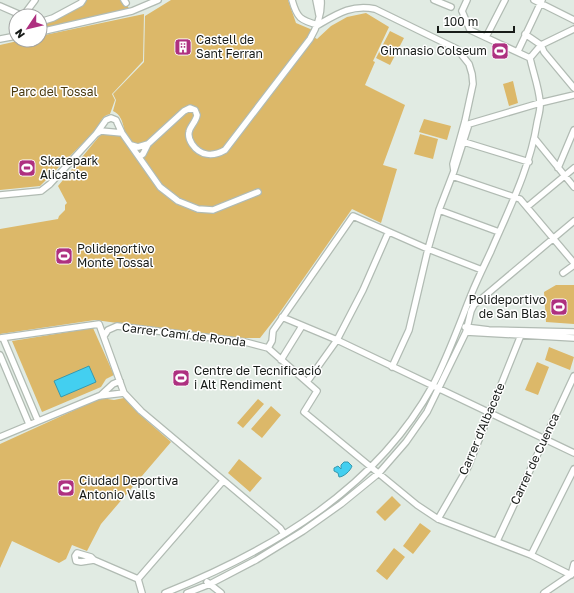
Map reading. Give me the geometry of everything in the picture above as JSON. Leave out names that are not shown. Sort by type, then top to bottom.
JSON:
[{"type":"street","points":[[48,20],[81,3],[84,0]]},
{"type":"street","points":[[144,7],[147,0]]},
{"type":"street","points":[[48,30],[132,12],[158,0]]},
{"type":"street","points":[[292,0],[296,12],[304,21],[318,25],[346,10],[357,7],[368,7],[446,43],[461,53],[469,64],[473,80],[465,121],[453,164],[453,174]]},
{"type":"street","points":[[316,0],[320,17]]},
{"type":"street","points":[[139,157],[143,154],[148,144],[190,108],[194,110],[197,115],[189,134],[190,141],[195,149],[203,154],[214,155],[225,150],[258,106],[300,55],[318,25],[321,0]]},
{"type":"street","points":[[165,593],[202,578],[233,563],[284,534],[326,506],[361,478],[399,438],[413,418],[433,385],[450,349],[474,286],[529,162],[535,139],[540,103],[530,58],[518,51],[470,30],[456,9],[445,2],[434,0]]},
{"type":"street","points":[[456,9],[467,0]]},
{"type":"street","points":[[486,37],[505,0]]},
{"type":"street","points":[[534,0],[541,1],[574,20]]},
{"type":"street","points":[[518,51],[541,1]]},
{"type":"street","points":[[530,58],[541,45],[574,29]]},
{"type":"street","points":[[525,34],[541,45],[544,52],[574,88]]},
{"type":"street","points":[[392,367],[409,330],[428,249],[439,210],[456,167],[469,124],[540,103],[574,95]]},
{"type":"street","points":[[0,195],[44,190],[96,134],[104,122],[111,118],[117,122],[122,133],[155,180],[166,192],[178,201],[198,209],[213,210],[258,192]]},
{"type":"street","points":[[104,122],[103,127],[110,132]]},
{"type":"street","points":[[110,132],[117,128],[117,122]]},
{"type":"street","points":[[558,168],[574,130]]},
{"type":"street","points":[[96,134],[101,131],[122,133]]},
{"type":"street","points":[[535,139],[574,187]]},
{"type":"street","points":[[464,142],[529,162]]},
{"type":"street","points":[[131,145],[138,147],[148,144]]},
{"type":"street","points":[[527,207],[574,168]]},
{"type":"street","points":[[453,174],[520,199],[574,264],[563,273]]},
{"type":"street","points":[[439,210],[499,232]]},
{"type":"street","points":[[482,270],[388,233],[353,216],[273,330],[272,341],[268,348],[317,390],[304,412],[417,505],[438,519],[497,541],[572,574]]},
{"type":"street","points":[[187,593],[210,584],[304,531],[335,509],[379,473],[406,442],[426,412],[439,388],[474,305],[574,221]]},
{"type":"street","points":[[307,382],[337,340],[363,290],[388,233]]},
{"type":"street","points":[[474,286],[477,293],[484,296]]},
{"type":"street","points":[[465,310],[467,316],[465,329]]},
{"type":"street","points":[[282,317],[337,340],[574,453]]},
{"type":"street","points":[[38,421],[2,338],[99,324],[124,393],[141,410],[223,481],[280,528],[284,534],[283,539],[265,551],[260,557]]},
{"type":"street","name":"Carrer Camí de Ronda","points":[[104,336],[108,330],[116,326],[245,342],[268,348]]},
{"type":"street","points":[[281,360],[302,326]]},
{"type":"street","points":[[465,329],[521,335],[574,338]]},
{"type":"street","points":[[458,331],[465,329],[574,332]]},
{"type":"street","name":"Carrer d'Albacete","points":[[438,519],[468,467],[521,335]]},
{"type":"street","points":[[0,355],[29,424]]},
{"type":"street","name":"Carrer de Cuenca","points":[[497,541],[574,376]]},
{"type":"street","points":[[99,396],[113,384],[120,381]]},
{"type":"street","points":[[0,437],[99,396],[124,393]]},
{"type":"street","points":[[531,555],[574,469]]},
{"type":"street","points":[[138,579],[223,481]]},
{"type":"street","points":[[94,560],[138,579]]},
{"type":"street","points":[[544,593],[572,574],[574,564]]},
{"type":"street","points":[[202,578],[221,593]]},
{"type":"street","points":[[138,579],[142,593]]},
{"type":"green space","points":[[83,0],[124,0],[131,12],[48,30],[48,20]]},
{"type":"green space","points":[[171,0],[288,0],[296,23],[315,31],[312,36],[317,39],[331,26],[347,17],[366,13],[389,27],[373,61],[375,62],[365,85],[405,105],[383,165],[397,169],[381,223],[352,209],[278,315],[260,338],[193,333],[95,320],[0,334],[0,229],[58,219],[65,210],[65,205],[67,203],[58,186],[102,133],[113,136],[119,134],[124,128],[119,116],[113,111],[116,100],[113,94],[144,62],[145,16]]},
{"type":"green space","name":"Parc del Tossal","points":[[144,14],[143,61],[112,94],[115,100],[110,114],[103,118],[99,127],[40,186],[0,190],[0,45],[8,43],[8,48],[48,48],[48,34]]},
{"type":"green space","points":[[390,31],[404,38],[390,65],[376,58]]},
{"type":"green space","points":[[513,81],[518,103],[509,106],[503,84]]},
{"type":"green space","points":[[424,119],[451,126],[447,140],[419,132]]},
{"type":"green space","points":[[420,134],[438,139],[433,159],[414,154]]},
{"type":"green space","name":"Polideportivo de San Blas","points":[[556,285],[574,285],[574,324],[546,322],[544,292]]},
{"type":"green space","points":[[93,328],[114,375],[106,379],[101,387],[42,412],[12,341]]},
{"type":"green space","points":[[549,347],[574,357],[570,370],[545,360]]},
{"type":"green space","points":[[537,362],[549,367],[538,395],[525,390]]},
{"type":"green space","name":"Ciudad Deportiva Antonio Valls","points":[[101,398],[114,400],[124,398],[138,413],[171,442],[101,524],[87,551],[72,545],[66,559],[59,563],[12,541],[0,568],[0,444]]},
{"type":"green space","points":[[258,399],[264,404],[243,428],[237,423]]},
{"type":"green space","points":[[271,406],[281,415],[262,438],[251,429]]},
{"type":"green space","points":[[239,459],[262,478],[250,492],[228,473]]},
{"type":"green space","points":[[392,496],[401,505],[385,521],[376,512]]},
{"type":"green space","points":[[420,523],[431,531],[413,554],[403,546]]},
{"type":"green space","points":[[394,548],[405,557],[387,580],[376,571]]},
{"type":"water","points":[[89,366],[96,382],[61,397],[54,381]]},
{"type":"water","points":[[344,462],[348,462],[352,466],[347,473],[339,477],[338,473],[334,471],[334,468],[338,466],[341,469],[341,465]]},
{"type":"place","name":"Castell de Sant Ferran","points":[[183,47]]},
{"type":"place","name":"Gimnasio Colseum","points":[[500,51]]},
{"type":"place","name":"Skatepark Alicante","points":[[27,168]]},
{"type":"place","name":"Polideportivo Monte Tossal","points":[[64,256]]},
{"type":"place","name":"Polideportivo de San Blas","points":[[559,307]]},
{"type":"place","name":"Centre de Tecnificació i Alt Rendiment","points":[[181,378]]},
{"type":"place","name":"Ciudad Deportiva Antonio Valls","points":[[66,488]]}]
